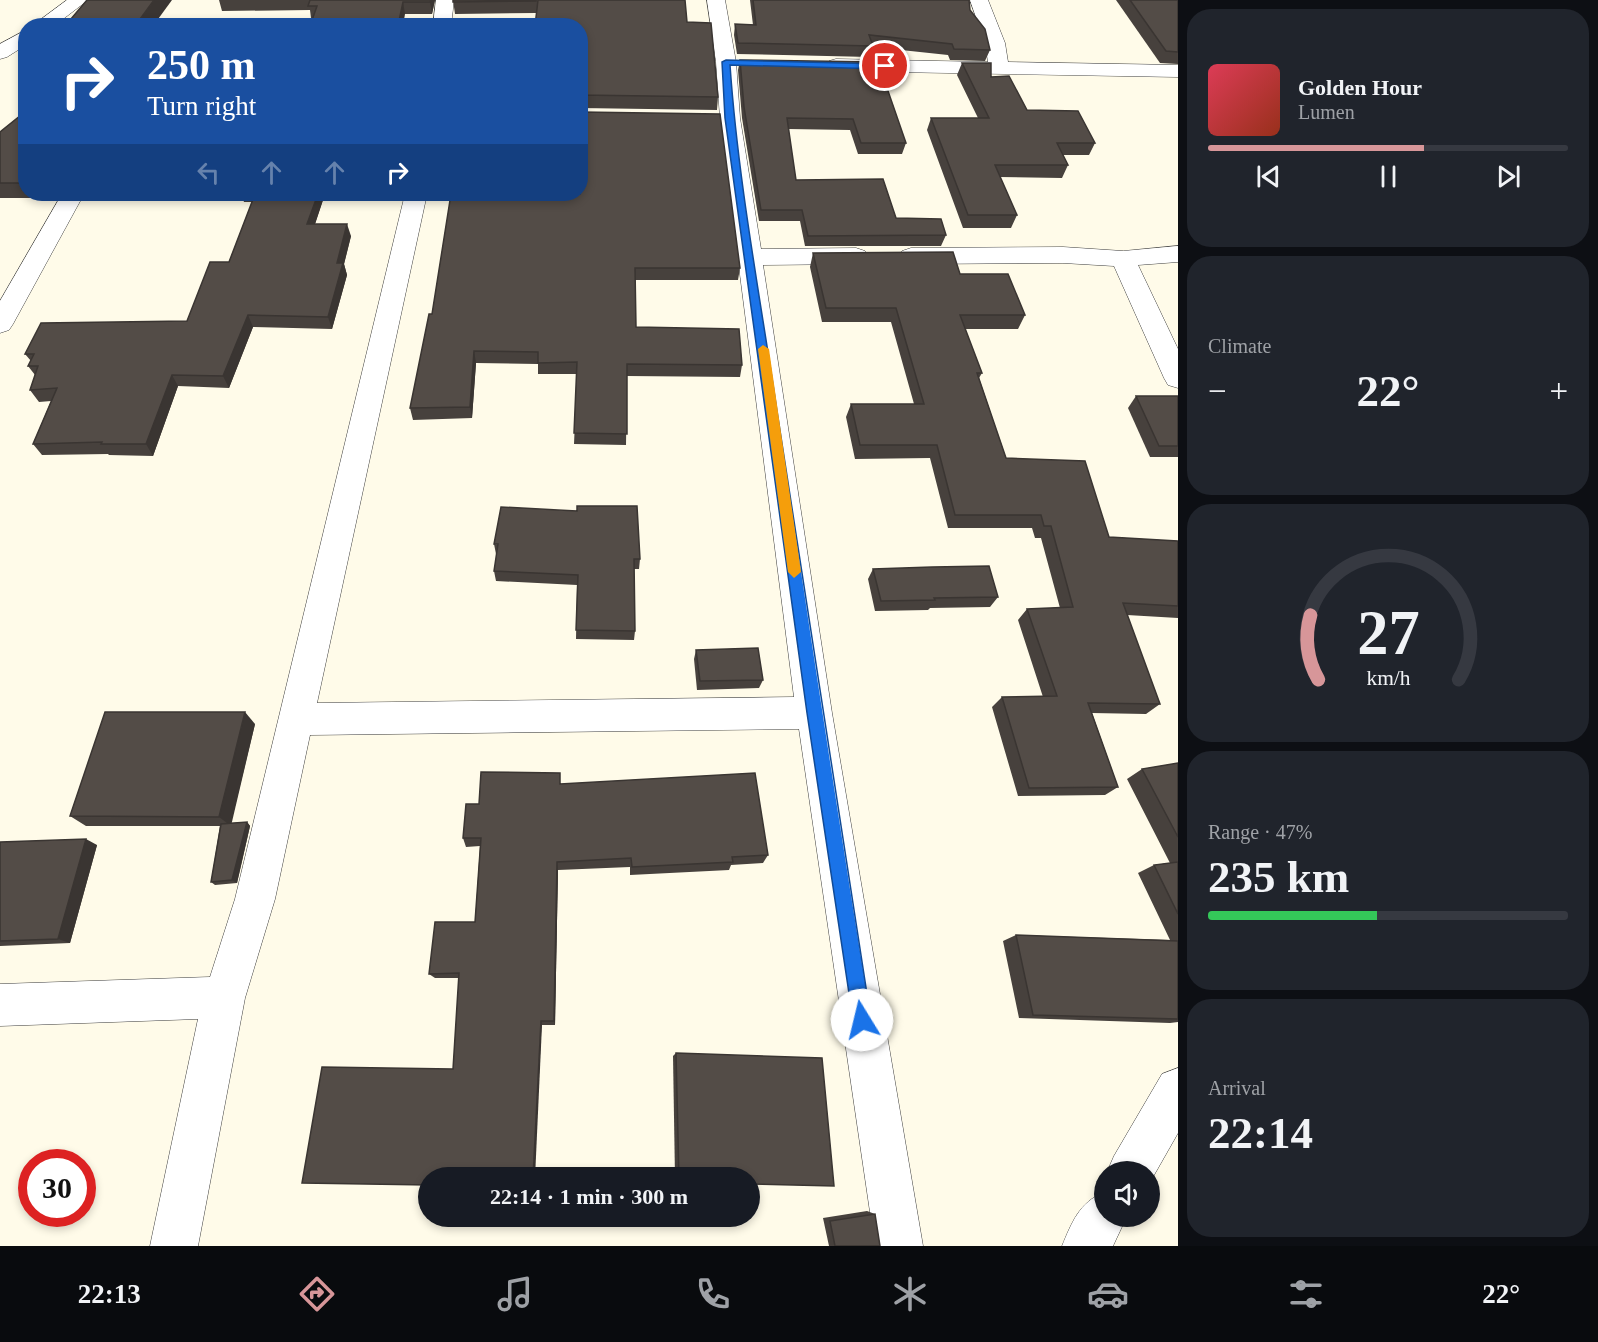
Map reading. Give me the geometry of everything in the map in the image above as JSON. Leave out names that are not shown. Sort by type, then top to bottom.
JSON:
[{"type":"street","points":[[53,18],[79,0]]},
{"type":"street","points":[[443,18],[445,0]]},
{"type":"street","points":[[716,0],[738,63],[718,117],[750,257],[814,713],[899,1246]]},
{"type":"street","points":[[979,0],[995,43],[999,69]]},
{"type":"street","points":[[821,65],[1178,70]]},
{"type":"street","points":[[0,324],[69,201]]},
{"type":"street","points":[[174,1246],[224,998],[255,899],[414,201]]},
{"type":"street","points":[[750,257],[1063,255],[1123,259],[1178,254]]},
{"type":"street","points":[[1123,259],[1178,378]]},
{"type":"street","points":[[297,719],[814,713]]},
{"type":"street","points":[[0,1005],[224,998]]},
{"type":"street","points":[[1136,1161],[1178,1090]]},
{"type":"street","points":[[1086,1246],[1097,1227]]},
{"type":"building","points":[[87,0],[154,0],[141,18],[72,18]]},
{"type":"building","points":[[310,0],[431,0],[430,2],[403,2],[400,18],[313,18],[317,6],[308,6]]},
{"type":"building","points":[[453,0],[536,0],[536,1],[453,2]]},
{"type":"building","points":[[538,0],[685,0],[687,22],[711,23],[718,97],[588,95],[588,18],[536,18]]},
{"type":"building","points":[[753,0],[969,0],[970,10],[985,29],[990,50],[954,49],[952,44],[869,35],[873,46],[738,43],[735,24],[756,25]]},
{"type":"building","points":[[1130,0],[1178,0],[1178,52],[1166,51]]},
{"type":"building","points":[[740,60],[878,62],[906,143],[861,143],[853,119],[787,118],[796,180],[883,179],[896,218],[941,219],[946,235],[808,236],[802,210],[761,210],[744,107]]},
{"type":"building","points":[[962,63],[991,63],[991,77],[1009,76],[1027,110],[1078,111],[1095,143],[1057,143],[1068,165],[995,165],[1017,215],[968,215],[931,118],[989,118]]},
{"type":"building","points":[[588,112],[720,114],[740,268],[635,268],[636,327],[739,329],[742,365],[627,364],[627,434],[574,433],[577,362],[538,363],[538,352],[474,351],[470,407],[410,408],[429,314],[432,314],[450,201],[588,201]]},
{"type":"building","points":[[18,117],[18,183],[0,183],[0,132]]},
{"type":"building","points":[[252,201],[315,201],[307,224],[347,224],[337,263],[343,263],[328,317],[248,315],[223,376],[172,375],[146,444],[101,444],[102,442],[33,444],[57,388],[30,390],[38,366],[28,366],[34,354],[25,354],[41,323],[187,321],[210,262],[229,262]]},
{"type":"building","points":[[953,252],[960,274],[1008,274],[1025,315],[960,315],[982,373],[977,373],[1006,458],[1085,461],[1109,537],[1178,541],[1178,606],[1123,603],[1160,704],[1088,703],[1118,787],[1029,788],[1002,697],[1057,696],[1027,609],[1073,607],[1051,526],[1044,526],[1041,515],[955,515],[937,445],[860,445],[851,404],[924,404],[896,308],[826,308],[813,253]]},
{"type":"building","points":[[1136,396],[1178,396],[1178,446],[1159,446]]},
{"type":"building","points":[[577,506],[637,506],[640,559],[634,559],[635,631],[576,630],[578,575],[494,571],[498,544],[494,544],[501,507],[577,511]]},
{"type":"building","points":[[989,566],[998,597],[934,598],[935,600],[881,601],[873,569],[932,567]]},
{"type":"building","points":[[758,648],[763,680],[700,681],[696,650]]},
{"type":"building","points":[[105,712],[245,712],[219,817],[70,816]]},
{"type":"building","points":[[1178,763],[1178,837],[1142,769]]},
{"type":"building","points":[[481,772],[560,773],[560,784],[755,773],[768,855],[732,857],[733,862],[632,867],[631,858],[557,862],[554,1021],[541,1021],[534,1167],[418,1167],[418,1185],[302,1183],[322,1067],[453,1069],[459,973],[429,974],[435,922],[475,922],[481,838],[463,838],[466,804],[479,804]]},
{"type":"building","points":[[247,822],[232,880],[211,882],[221,824]]},
{"type":"building","points":[[86,839],[58,939],[0,941],[0,842]]},
{"type":"building","points":[[1178,862],[1178,914],[1154,865]]},
{"type":"building","points":[[1016,935],[1178,941],[1178,1019],[1033,1015]]},
{"type":"building","points":[[676,1053],[822,1058],[834,1186],[760,1184],[760,1167],[679,1167]]},
{"type":"building","points":[[875,1214],[880,1246],[835,1246],[830,1221]]},
{"type":"slow traffic","points":[[763,349],[794,572]]},
{"type":"route","points":[[862,1020],[814,713],[742,208],[730,118],[726,62],[885,66]]}]
